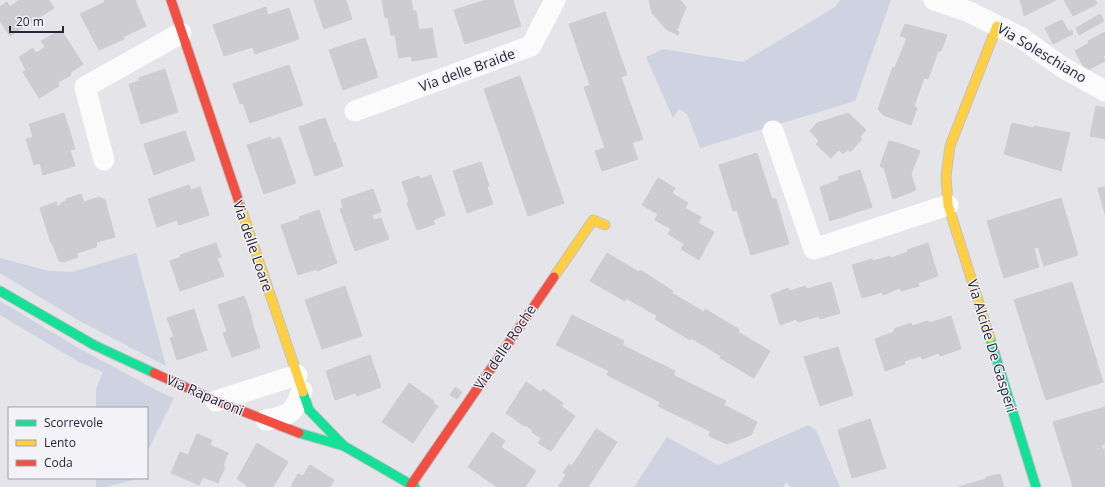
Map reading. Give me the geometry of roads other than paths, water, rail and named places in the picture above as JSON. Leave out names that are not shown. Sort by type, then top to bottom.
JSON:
[{"type":"street","name":"Via delle Loare","points":[[171,0],[309,410],[344,446]]},
{"type":"street","name":"Via delle Braide","points":[[355,111],[531,46],[556,0]]},
{"type":"street","name":"Via Soleschiano","points":[[934,0],[967,11],[1020,37],[1062,67],[1105,91]]},
{"type":"street","name":"Via Alcide De Gasperi","points":[[997,26],[950,146],[946,176],[948,205],[1036,487]]},
{"type":"street","points":[[104,160],[85,87],[181,33]]},
{"type":"street","points":[[773,131],[814,249],[948,205]]},
{"type":"street","name":"Via delle Roche","points":[[408,485],[593,220],[604,225]]},
{"type":"street","name":"Via Raparoni","points":[[0,291],[94,345],[216,401],[300,433],[344,446],[408,485]]},
{"type":"street","points":[[216,401],[300,383],[294,409],[286,415],[266,420]]}]
